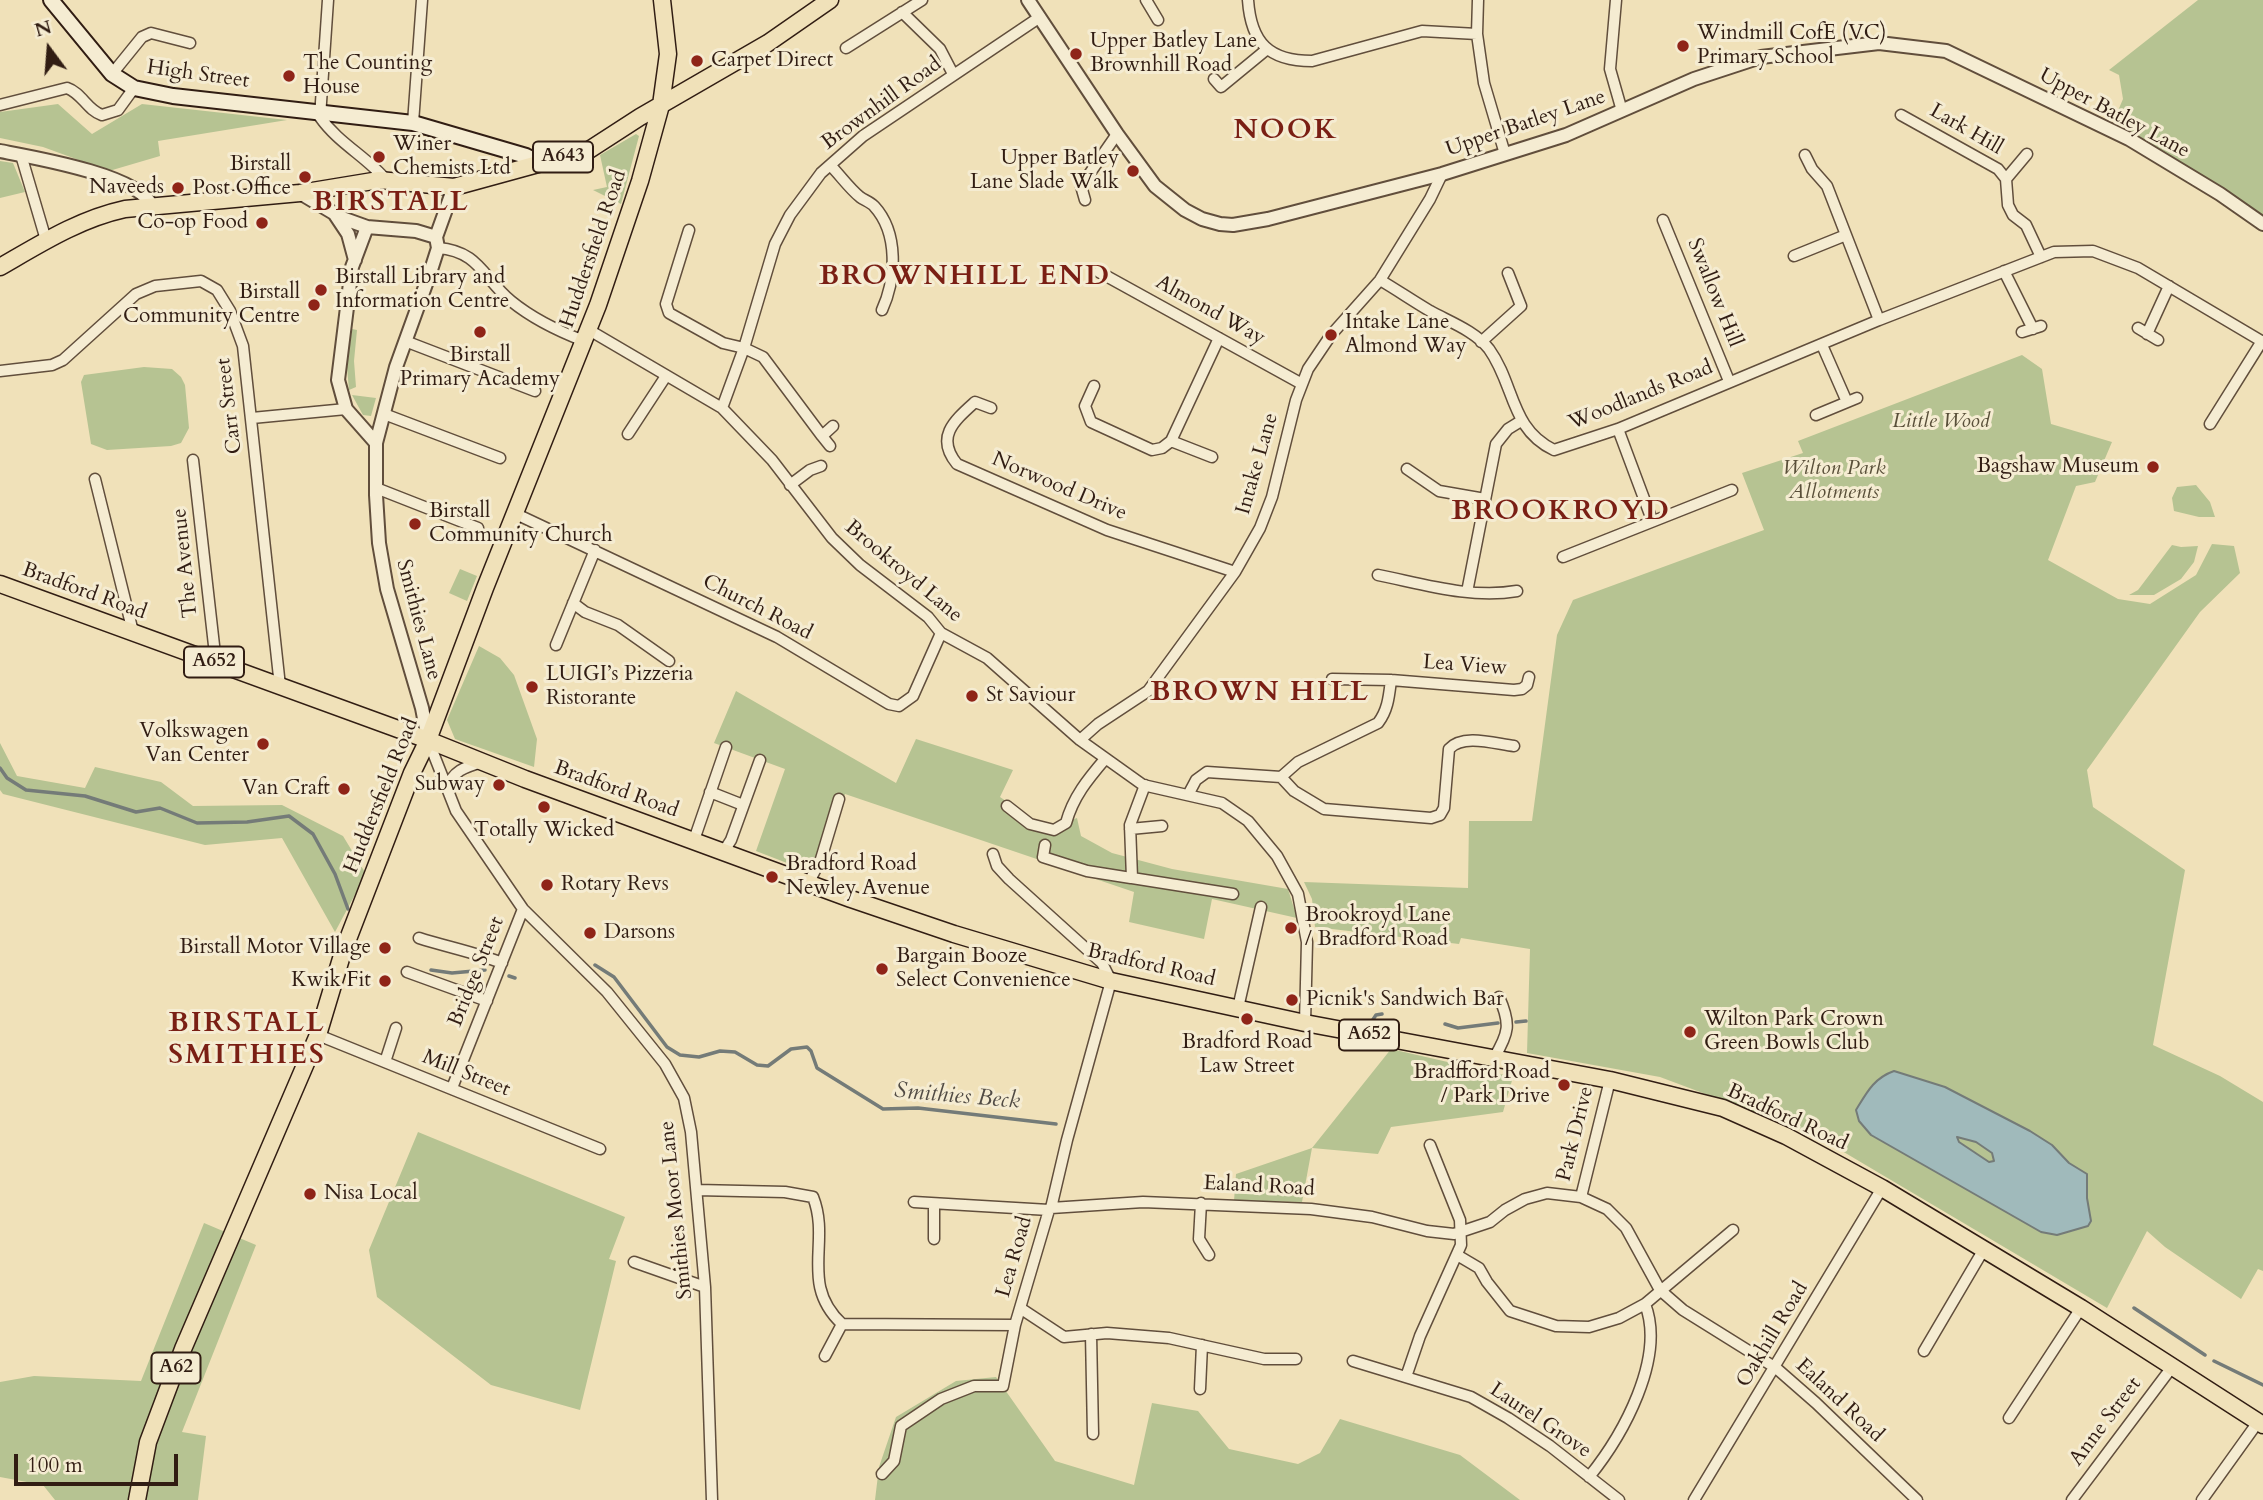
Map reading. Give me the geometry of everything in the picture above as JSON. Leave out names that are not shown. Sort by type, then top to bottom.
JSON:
[{"type":"main road","name":"High Street","points":[[51,0],[112,74],[134,88],[173,96],[294,108],[413,124],[526,156],[532,159],[534,165]]},
{"type":"main road","name":"A62","points":[[661,105],[668,54],[662,0]]},
{"type":"main road","name":"A643","points":[[0,267],[75,225],[105,213],[151,205],[300,193],[387,180],[454,187],[589,150],[768,43],[830,0]]},
{"type":"main road","name":"Huddersfield Road","points":[[137,1500],[148,1442],[183,1349],[318,1035],[344,952],[412,773],[428,740],[514,513],[586,335],[640,181],[661,105]]},
{"type":"main road","name":"Bradford Road","points":[[0,584],[428,740],[851,900],[954,934],[1111,981],[1305,1023],[1609,1080],[1723,1108],[1786,1136],[1882,1188],[2081,1308],[2261,1423]]},
{"type":"street","points":[[328,0],[321,120],[374,165],[387,180]]},
{"type":"street","points":[[413,124],[422,0]]},
{"type":"street","points":[[846,48],[922,0]]},
{"type":"street","name":"Upper Batley Lane","points":[[1028,0],[1155,186],[1185,210],[1202,219],[1233,225],[1268,219],[1442,174],[1566,135],[1694,79],[1761,57],[1879,43],[1946,51],[2129,139],[2220,194],[2263,224]]},
{"type":"street","points":[[1146,0],[1158,20]]},
{"type":"street","points":[[1248,0],[1252,26],[1266,50],[1294,61],[1312,61],[1422,31],[1477,34]]},
{"type":"street","points":[[1478,0],[1477,34],[1484,83],[1505,154]]},
{"type":"street","points":[[1616,0],[1610,69],[1622,111]]},
{"type":"street","points":[[902,12],[940,49],[953,74]]},
{"type":"street","name":"Brownhill Road","points":[[722,408],[744,348],[775,244],[790,215],[821,173],[863,136],[1040,17]]},
{"type":"street","points":[[112,74],[142,37],[151,33],[190,43]]},
{"type":"street","points":[[1213,79],[1221,87],[1266,50]]},
{"type":"street","points":[[0,105],[67,88],[74,90],[91,110],[102,115],[118,110],[134,88]]},
{"type":"street","name":"Lark Hill","points":[[1901,115],[1998,169],[2006,179],[2005,195],[2008,205],[2013,215],[2026,225],[2041,257]]},
{"type":"street","points":[[1085,200],[1081,186],[1117,134]]},
{"type":"street","points":[[0,151],[91,172],[124,183],[149,199],[151,205]]},
{"type":"street","points":[[21,155],[46,240]]},
{"type":"street","points":[[1805,155],[1812,169],[1827,186],[1879,320]]},
{"type":"street","points":[[2006,179],[2027,155]]},
{"type":"street","points":[[830,165],[859,196],[873,206],[885,224],[893,264],[888,295],[882,310]]},
{"type":"street","name":"Intake Lane","points":[[1080,740],[1098,724],[1148,691],[1235,572],[1260,528],[1272,497],[1296,400],[1308,369],[1331,335],[1380,280],[1430,199],[1442,174]]},
{"type":"street","name":"Smithies Lane","points":[[428,740],[422,708],[387,589],[379,543],[376,443],[454,187]]},
{"type":"street","points":[[300,193],[334,213],[366,227],[416,231],[437,243]]},
{"type":"street","points":[[334,213],[348,233],[355,260]]},
{"type":"street","name":"Swallow Hill","points":[[1663,220],[1729,381]]},
{"type":"street","points":[[366,227],[355,260],[338,380],[346,409],[376,443]]},
{"type":"street","points":[[689,230],[666,304],[668,313],[723,343],[744,348],[763,357],[831,446]]},
{"type":"street","points":[[1794,256],[1846,236]]},
{"type":"street","name":"Brookroyd Lane","points":[[437,243],[469,257],[511,301],[555,330],[586,335],[722,408],[772,460],[832,538],[850,556],[928,617],[941,633],[986,657],[1105,759],[1145,785],[1222,803],[1248,821],[1277,856],[1298,894],[1307,942],[1305,1023]]},
{"type":"street","name":"Woodlands Road","points":[[1380,280],[1465,329],[1488,348],[1507,383],[1521,421],[1537,442],[1554,450],[1618,429],[1729,381],[2053,251],[2093,251],[2138,268],[2262,342]]},
{"type":"street","points":[[2004,271],[2037,327],[2022,332]]},
{"type":"street","name":"Almond Way","points":[[1099,272],[1302,384]]},
{"type":"street","points":[[1481,342],[1521,306],[1508,274]]},
{"type":"street","name":"Carr Street","points":[[0,371],[52,365],[62,360],[136,294],[155,286],[201,281],[217,289],[230,311],[243,346],[279,686]]},
{"type":"street","points":[[2158,340],[2142,331],[2169,286]]},
{"type":"street","points":[[1094,386],[1085,406],[1091,422],[1152,450],[1162,448],[1171,441],[1219,338]]},
{"type":"street","points":[[405,341],[535,391]]},
{"type":"street","points":[[2210,424],[2262,342]]},
{"type":"street","points":[[1822,345],[1847,402]]},
{"type":"street","points":[[628,434],[666,376]]},
{"type":"street","points":[[1816,415],[1857,398]]},
{"type":"street","name":"Norwood Drive","points":[[992,408],[975,402],[955,421],[946,443],[957,464],[1107,530],[1235,572]]},
{"type":"street","points":[[252,418],[346,409]]},
{"type":"street","points":[[384,414],[500,458]]},
{"type":"street","points":[[1467,592],[1496,444],[1508,429],[1521,421]]},
{"type":"street","points":[[822,436],[833,426]]},
{"type":"street","points":[[1618,429],[1652,520]]},
{"type":"street","points":[[1171,441],[1212,457]]},
{"type":"street","name":"The Avenue","points":[[194,460],[216,663]]},
{"type":"street","points":[[790,485],[810,470],[821,466]]},
{"type":"street","points":[[1407,469],[1439,491],[1485,499]]},
{"type":"street","points":[[95,479],[133,632]]},
{"type":"street","points":[[376,488],[478,528]]},
{"type":"street","points":[[1563,556],[1732,490]]},
{"type":"street","name":"Church Road","points":[[514,513],[777,637],[888,704],[899,706],[913,696],[941,633]]},
{"type":"street","points":[[556,645],[595,550]]},
{"type":"street","points":[[1378,575],[1467,592],[1517,592]]},
{"type":"street","points":[[573,603],[586,612],[618,625],[669,660]]},
{"type":"street","name":"Lea View","points":[[1332,679],[1391,680],[1514,690],[1527,685],[1529,677]]},
{"type":"street","name":"Lea View","points":[[1281,777],[1298,762],[1378,723],[1388,702],[1391,680]]},
{"type":"street","name":"Smithies Moor Lane","points":[[428,740],[456,811],[523,909],[607,992],[665,1064],[684,1098],[691,1132],[705,1287],[712,1500]]},
{"type":"street","points":[[1188,795],[1196,780],[1207,772],[1281,777],[1294,791],[1324,809],[1431,818],[1440,815],[1444,808],[1449,749],[1453,745],[1459,741],[1471,741],[1514,746]]},
{"type":"street","points":[[694,840],[726,747]]},
{"type":"street","points":[[1007,806],[1030,824],[1054,831],[1066,823],[1081,788],[1105,759]]},
{"type":"street","points":[[724,851],[760,760]]},
{"type":"street","points":[[447,789],[449,780],[461,768],[482,762]]},
{"type":"street","points":[[1132,878],[1130,829],[1145,785]]},
{"type":"street","points":[[710,792],[743,805]]},
{"type":"street","points":[[808,882],[821,859],[839,799]]},
{"type":"street","points":[[1130,829],[1162,826]]},
{"type":"street","points":[[1045,845],[1043,857],[1087,871],[1233,894]]},
{"type":"street","points":[[993,854],[997,866],[1009,879],[1102,963],[1111,981]]},
{"type":"street","points":[[1238,1008],[1261,907]]},
{"type":"street","name":"Bridge Street","points":[[452,1088],[523,909]]},
{"type":"street","points":[[419,938],[455,950],[470,951],[502,963]]},
{"type":"street","points":[[407,972],[487,1001]]},
{"type":"street","name":"Lea Road","points":[[882,1474],[894,1461],[901,1426],[941,1399],[974,1386],[1003,1386],[1015,1325],[1050,1209],[1111,981]]},
{"type":"street","points":[[1494,1058],[1507,1036],[1507,1015],[1499,996]]},
{"type":"street","points":[[384,1062],[396,1028]]},
{"type":"street","name":"Mill Street","points":[[318,1035],[600,1149]]},
{"type":"street","name":"Park Drive","points":[[1581,1197],[1609,1080]]},
{"type":"street","points":[[1406,1377],[1420,1336],[1457,1255],[1462,1232],[1460,1220],[1430,1144]]},
{"type":"street","name":"Oakhill Road","points":[[1694,1500],[1776,1368],[1882,1188]]},
{"type":"street","points":[[697,1190],[785,1192],[813,1197],[818,1209],[817,1278],[821,1295],[832,1315],[842,1324],[1015,1325]]},
{"type":"street","points":[[1462,1232],[1490,1222],[1525,1199],[1547,1193],[1581,1197],[1607,1209],[1626,1228],[1660,1290]]},
{"type":"street","name":"Ealand Road","points":[[914,1202],[1050,1209],[1143,1202],[1201,1203],[1323,1210],[1372,1217],[1444,1234],[1462,1232]]},
{"type":"street","points":[[1201,1203],[1199,1239],[1209,1255]]},
{"type":"street","points":[[934,1205],[934,1239]]},
{"type":"street","points":[[1457,1255],[1479,1268],[1510,1311],[1556,1325],[1589,1327],[1619,1318],[1645,1304],[1733,1230]]},
{"type":"street","points":[[1924,1351],[1984,1249]]},
{"type":"street","points":[[634,1262],[705,1287]]},
{"type":"street","name":"Ealand Road","points":[[1660,1290],[1684,1310],[1776,1368],[1816,1402],[1917,1500]]},
{"type":"street","points":[[1589,1477],[1612,1450],[1633,1406],[1649,1358],[1650,1319],[1645,1304]]},
{"type":"street","points":[[1020,1308],[1064,1337],[1107,1333],[1169,1338],[1264,1359],[1296,1359]]},
{"type":"street","points":[[2009,1418],[2081,1308]]},
{"type":"street","points":[[825,1356],[842,1324]]},
{"type":"street","points":[[1091,1334],[1093,1434]]},
{"type":"street","points":[[1200,1389],[1202,1345]]},
{"type":"street","name":"Laurel Grove","points":[[1353,1361],[1483,1404],[1550,1446],[1619,1500]]},
{"type":"street","name":"Anne Street","points":[[2072,1500],[2172,1367]]},
{"type":"street","points":[[2202,1500],[2261,1423]]},
{"type":"green space","points":[[2198,0],[2263,0],[2263,216],[2114,120],[2123,99],[2119,75],[2109,70]]},
{"type":"green space","points":[[58,104],[92,134],[142,104],[287,120],[158,141],[160,156],[109,171],[43,147],[0,138],[0,112]]},
{"type":"green space","points":[[636,134],[639,136],[621,204],[593,190],[607,187],[600,155]]},
{"type":"green space","points":[[0,161],[13,163],[25,192],[0,198]]},
{"type":"green space","points":[[352,329],[357,330],[354,361],[356,387],[349,390],[347,367]]},
{"type":"green space","points":[[2022,355],[2042,369],[2051,424],[2112,442],[2095,482],[2076,486],[2048,560],[2118,599],[2150,604],[2196,575],[2212,544],[2234,546],[2240,573],[2200,612],[2087,770],[2093,807],[2185,870],[2153,1045],[2220,1076],[2263,1102],[2263,1271],[2258,1269],[2241,1299],[2165,1247],[2147,1231],[2107,1308],[1815,1135],[1660,1077],[1527,1053],[1530,949],[1461,938],[1459,944],[1315,927],[1312,899],[1304,882],[1468,888],[1469,821],[1532,821],[1557,635],[1573,600],[1764,530],[1742,473],[1803,453],[1798,441]]},
{"type":"green space","points":[[144,367],[172,369],[185,385],[189,428],[181,443],[107,450],[91,444],[81,382],[84,375]]},
{"type":"green space","points":[[352,395],[376,398],[371,416],[363,415]]},
{"type":"green space","points":[[2196,485],[2210,502],[2215,517],[2199,517],[2174,511],[2172,498],[2177,487]]},
{"type":"green space","points":[[2172,545],[2198,546],[2194,562],[2181,579],[2154,595],[2129,595],[2138,590]]},
{"type":"green space","points":[[460,569],[477,576],[467,601],[449,593]]},
{"type":"green space","points":[[479,646],[500,658],[514,675],[537,739],[534,767],[455,739],[447,720]]},
{"type":"green space","points":[[736,691],[896,783],[916,739],[1013,770],[1000,797],[1031,818],[1055,826],[1077,818],[1081,836],[1112,853],[1172,869],[1288,889],[1297,918],[1212,899],[1204,939],[1129,922],[1134,892],[845,794],[829,850],[818,875],[756,851],[785,769],[714,743]]},
{"type":"green space","points":[[0,743],[17,776],[85,788],[95,767],[161,782],[193,806],[282,805],[343,836],[366,874],[335,932],[282,838],[205,845],[3,794],[0,790]]},
{"type":"green space","points":[[1391,1049],[1513,1077],[1503,1112],[1391,1127],[1378,1154],[1312,1148]]},
{"type":"green space","points":[[418,1132],[625,1217],[609,1259],[616,1261],[580,1410],[491,1385],[377,1297],[369,1250]]},
{"type":"green space","points":[[1312,1148],[1302,1202],[1234,1201],[1236,1174]]},
{"type":"green space","points":[[204,1223],[256,1245],[182,1432],[206,1436],[198,1500],[55,1500],[43,1485],[0,1477],[0,1382],[34,1376],[141,1381]]},
{"type":"green space","points":[[996,1377],[1055,1461],[1134,1485],[1152,1403],[1198,1411],[1229,1449],[1298,1464],[1320,1453],[1340,1419],[1460,1455],[1520,1500],[875,1500],[879,1467],[896,1417],[956,1381]]},
{"type":"water","points":[[1894,1071],[1945,1087],[2052,1145],[2069,1163],[2087,1174],[2091,1221],[2088,1226],[2057,1235],[2041,1232],[1871,1135],[1859,1121],[1856,1110],[1872,1086]],"holes":[[[1957,1137],[1976,1142],[1992,1153],[1994,1161],[1989,1162],[1959,1142]]]},
{"type":"waterway","name":"Smithies Beck","points":[[0,768],[7,778],[26,790],[85,796],[136,812],[160,808],[197,823],[247,822],[289,816],[313,834],[335,874],[348,909]]},
{"type":"waterway","name":"Smithies Beck","points":[[595,965],[614,977],[667,1047],[680,1055],[699,1057],[720,1051],[735,1052],[757,1065],[768,1066],[791,1049],[807,1047],[817,1068],[883,1109],[918,1108],[1056,1124]]},
{"type":"waterway","name":"Smithies Beck","points":[[431,970],[452,973],[485,970]]},
{"type":"waterway","name":"Smithies Beck","points":[[509,976],[515,978]]},
{"type":"waterway","name":"Smithies Beck","points":[[1372,1021],[1376,1015],[1382,1014]]},
{"type":"waterway","name":"Smithies Beck","points":[[1516,1022],[1526,1021]]},
{"type":"waterway","name":"Smithies Beck","points":[[1445,1024],[1458,1028],[1498,1023]]},
{"type":"waterway","name":"Smithies Beck","points":[[2134,1308],[2205,1355]]},
{"type":"waterway","name":"Smithies Beck","points":[[2214,1361],[2263,1385]]},
{"type":"place","name":"Windmill CofE (VC) Primary School","points":[[1683,46]]},
{"type":"place","name":"Upper Batley Lane Brownhill Road","points":[[1076,54]]},
{"type":"place","name":"Carpet Direct","points":[[697,61]]},
{"type":"place","name":"The Counting House","points":[[289,76]]},
{"type":"place","name":"Winer Chemists Ltd","points":[[379,157]]},
{"type":"place","name":"Upper Batley Lane Slade Walk","points":[[1133,171]]},
{"type":"place","name":"Birstall Post Office","points":[[305,177]]},
{"type":"place","name":"Naveeds","points":[[178,188]]},
{"type":"place","name":"Co-op Food","points":[[262,223]]},
{"type":"place","name":"Birstall Library and Information Centre","points":[[321,290]]},
{"type":"place","name":"Birstall Community Centre","points":[[314,305]]},
{"type":"place","name":"Birstall Primary Academy","points":[[480,332]]},
{"type":"place","name":"Intake Lane Almond Way","points":[[1331,335]]},
{"type":"place","name":"Bagshaw Museum","points":[[2153,467]]},
{"type":"place","name":"Birstall Community Church","points":[[415,524]]},
{"type":"place","name":"LUIGI’s Pizzeria Ristorante","points":[[532,687]]},
{"type":"place","name":"St Saviour","points":[[972,696]]},
{"type":"place","name":"Volkswagen Van Center","points":[[263,744]]},
{"type":"place","name":"Subway","points":[[499,785]]},
{"type":"place","name":"Van Craft","points":[[344,789]]},
{"type":"place","name":"Totally Wicked","points":[[544,807]]},
{"type":"place","name":"Bradford Road Newley Avenue","points":[[772,877]]},
{"type":"place","name":"Rotary Revs","points":[[547,885]]},
{"type":"place","name":"Brookroyd Lane / Bradford Road","points":[[1291,928]]},
{"type":"place","name":"Darsons","points":[[590,933]]},
{"type":"place","name":"Birstall Motor Village","points":[[385,948]]},
{"type":"place","name":"Bargain Booze Select Convenience","points":[[882,969]]},
{"type":"place","name":"Kwik Fit","points":[[385,981]]},
{"type":"place","name":"Picnik's Sandwich Bar","points":[[1292,1000]]},
{"type":"place","name":"Bradford Road Law Street","points":[[1247,1019]]},
{"type":"place","name":"Wilton Park Crown Green Bowls Club","points":[[1690,1032]]},
{"type":"place","name":"Bradfford Road / Park Drive","points":[[1564,1085]]},
{"type":"place","name":"Nisa Local","points":[[310,1194]]},
{"type":"district","name":"NOOK","points":[[1286,132]]},
{"type":"district","name":"BIRSTALL","points":[[391,204]]},
{"type":"district","name":"BROWNHILL END","points":[[965,278]]},
{"type":"district","name":"BROOKROYD","points":[[1561,513]]},
{"type":"district","name":"BROWN HILL","points":[[1260,694]]},
{"type":"district","name":"BIRSTALL SMITHIES","points":[[247,1041]]},
{"type":"park label","name":"Little Wood","points":[[1941,422]]},
{"type":"park label","name":"Wilton Park Allotments","points":[[1834,481]]}]
